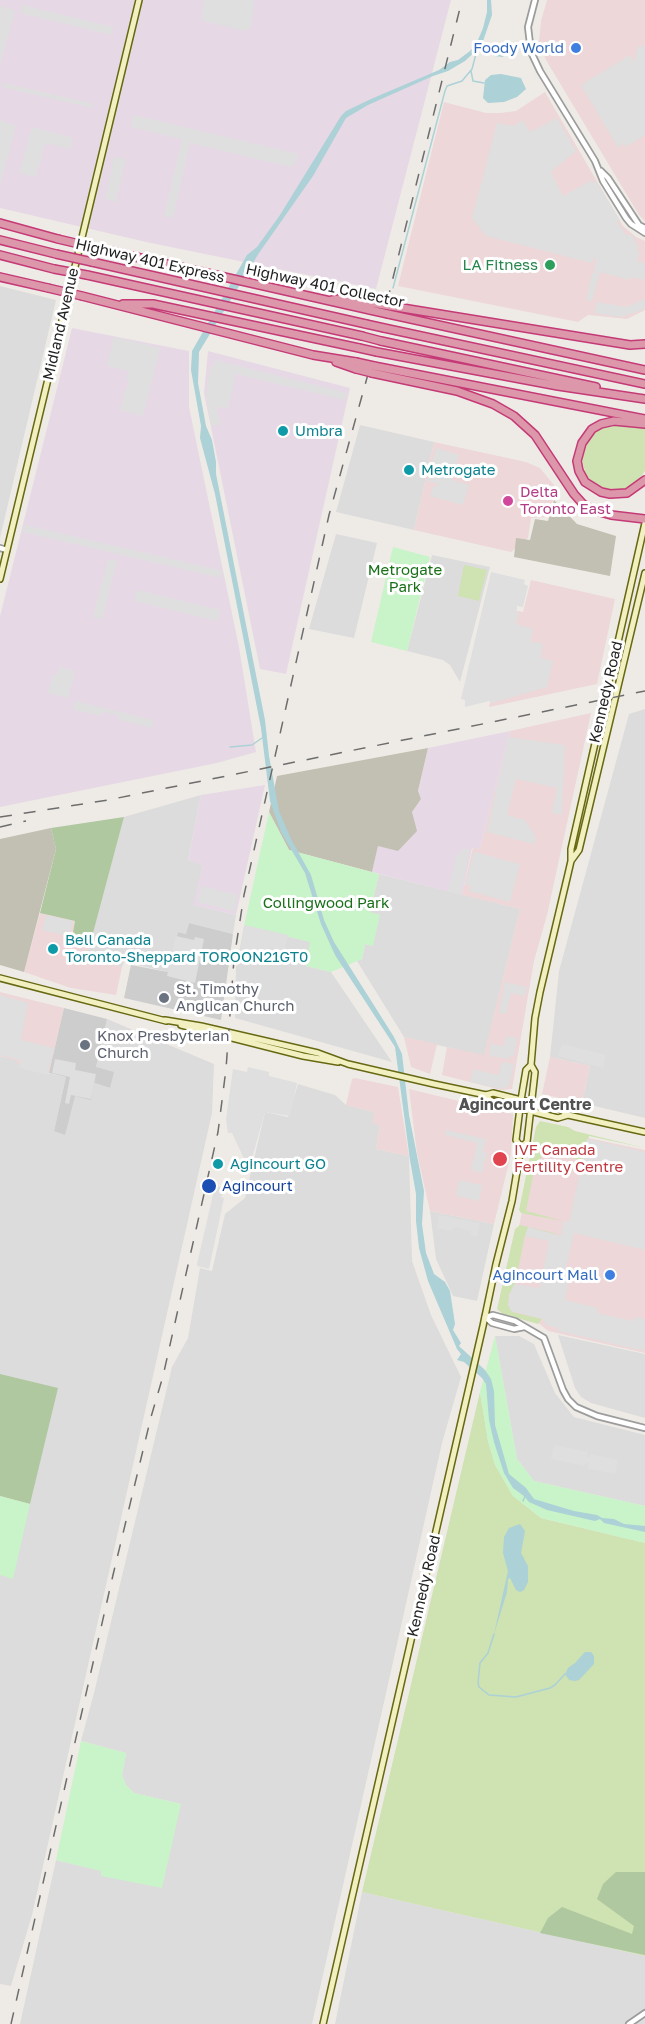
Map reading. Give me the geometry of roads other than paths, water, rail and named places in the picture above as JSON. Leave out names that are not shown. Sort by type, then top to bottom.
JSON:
[{"type":"highway","name":"Highway 401 Collector","points":[[0,223],[58,239],[327,301],[370,306],[388,314],[645,370]]},
{"type":"highway","points":[[0,228],[16,227]]},
{"type":"highway","name":"Highway 401 Express","points":[[0,240],[366,324],[645,384]]},
{"type":"highway","name":"Highway 401 Express","points":[[0,255],[54,269],[645,398]]},
{"type":"highway","points":[[0,277],[373,369],[457,391],[493,404],[513,416],[535,435],[583,504],[593,510],[611,515],[645,521]]},
{"type":"highway","points":[[111,304],[153,304],[377,352],[558,386],[645,398]]},
{"type":"highway","points":[[370,306],[390,306],[630,345],[645,344]]},
{"type":"highway","points":[[617,364],[645,365]]},
{"type":"highway","points":[[373,369],[645,419]]},
{"type":"highway","points":[[645,424],[614,421],[601,424],[592,429],[582,443],[577,461],[585,482],[601,492],[627,493],[645,480]]},
{"type":"main road","name":"Midland Avenue","points":[[0,579],[139,0]]},
{"type":"main road","name":"Kennedy Road","points":[[521,1147],[516,1140],[526,1070],[531,1065],[540,992],[572,861],[571,849],[645,521]]},
{"type":"main road","name":"Kennedy Road","points":[[572,861],[579,850],[645,573]]},
{"type":"main road","points":[[0,978],[303,1056],[486,1095],[494,1093],[560,1109],[568,1115],[645,1132]]},
{"type":"main road","name":"Kennedy Road","points":[[323,2024],[477,1354],[493,1275],[512,1201],[521,1147],[527,1142],[536,1072],[531,1065]]},
{"type":"main road","points":[[486,1095],[491,1101],[558,1118],[568,1115]]},
{"type":"street","points":[[535,0],[528,27],[531,52],[540,71],[600,170],[608,178],[639,225],[645,228]]},
{"type":"street","points":[[600,170],[603,181],[626,218],[645,233]]},
{"type":"street","points":[[0,548],[7,550]]},
{"type":"street","points":[[485,1317],[492,1323],[514,1329],[525,1327],[537,1332],[547,1341],[563,1390],[573,1405],[597,1416],[645,1428]]},
{"type":"street","points":[[629,2024],[645,2013]]},
{"type":"water","points":[[487,0],[491,0],[492,15],[482,44],[492,52],[504,55],[503,57],[494,56],[480,47],[465,61],[448,71],[368,105],[346,118],[313,176],[259,253],[199,352],[198,383],[206,426],[212,440],[216,474],[265,720],[279,811],[311,875],[324,920],[334,942],[394,1037],[402,1054],[409,1115],[424,1191],[422,1224],[426,1253],[434,1274],[445,1282],[450,1291],[455,1324],[453,1330],[461,1343],[459,1346],[485,1370],[491,1379],[494,1391],[495,1425],[509,1474],[526,1488],[534,1499],[602,1518],[614,1519],[624,1524],[645,1526],[645,1532],[604,1523],[600,1519],[595,1521],[547,1510],[529,1502],[513,1488],[504,1473],[494,1442],[489,1420],[486,1384],[464,1362],[457,1360],[461,1354],[428,1281],[419,1248],[416,1194],[395,1047],[335,955],[321,924],[305,873],[281,832],[270,801],[261,728],[215,494],[200,438],[201,426],[191,370],[192,351],[247,255],[257,247],[280,215],[341,116],[346,111],[371,99],[439,70],[470,51],[483,28]]},
{"type":"water","points":[[501,74],[521,78],[526,89],[517,97],[504,102],[488,103],[483,98],[485,80],[491,75]]},
{"type":"water","points":[[520,1524],[525,1531],[521,1553],[528,1566],[528,1582],[524,1590],[520,1592],[516,1590],[510,1578],[508,1579],[507,1592],[494,1634],[508,1571],[503,1553],[504,1537],[509,1528]]},
{"type":"water","points":[[585,1652],[591,1652],[594,1656],[594,1664],[579,1680],[569,1680],[565,1674],[568,1668]]},
{"type":"waterway","points":[[393,288],[445,91],[447,86],[462,81],[472,69],[477,50]]},
{"type":"waterway","points":[[471,71],[473,81],[484,83]]},
{"type":"waterway","points":[[230,747],[252,745],[262,738]]},
{"type":"waterway","points":[[523,1501],[525,1496]]},
{"type":"waterway","points":[[494,1634],[488,1653],[480,1663],[478,1682],[479,1687],[489,1695],[516,1697],[550,1688],[565,1674]]},
{"type":"railway","points":[[387,302],[462,0]]},
{"type":"railway","points":[[11,2024],[113,1575],[163,1376],[218,1132],[226,1069],[234,959],[244,895],[329,515],[370,367]]},
{"type":"railway","points":[[0,817],[108,800],[645,691]]},
{"type":"railway","points":[[0,827],[26,821]]},
{"type":"place","name":"Foody World","points":[[576,48]]},
{"type":"place","name":"LA Fitness","points":[[550,265]]},
{"type":"place","name":"Umbra","points":[[283,431]]},
{"type":"place","name":"Metrogate","points":[[409,470]]},
{"type":"place","name":"Delta Toronto East","points":[[508,501]]},
{"type":"place","name":"Bell Canada Toronto-Sheppard TOROON21GT0","points":[[53,949]]},
{"type":"place","name":"St. Timothy Anglican Church","points":[[164,998]]},
{"type":"place","name":"Knox Presbyterian Church","points":[[85,1045]]},
{"type":"place","name":"IVF Canada Fertility Centre","points":[[500,1159]]},
{"type":"place","name":"Agincourt GO","points":[[218,1164]]},
{"type":"place","name":"Agincourt","points":[[209,1186]]},
{"type":"place","name":"Agincourt Mall","points":[[610,1275]]},
{"type":"district","name":"Agincourt Centre","points":[[525,1105]]},
{"type":"park label","name":"Metrogate Park","points":[[405,578]]},
{"type":"park label","name":"Collingwood Park","points":[[326,903]]}]
